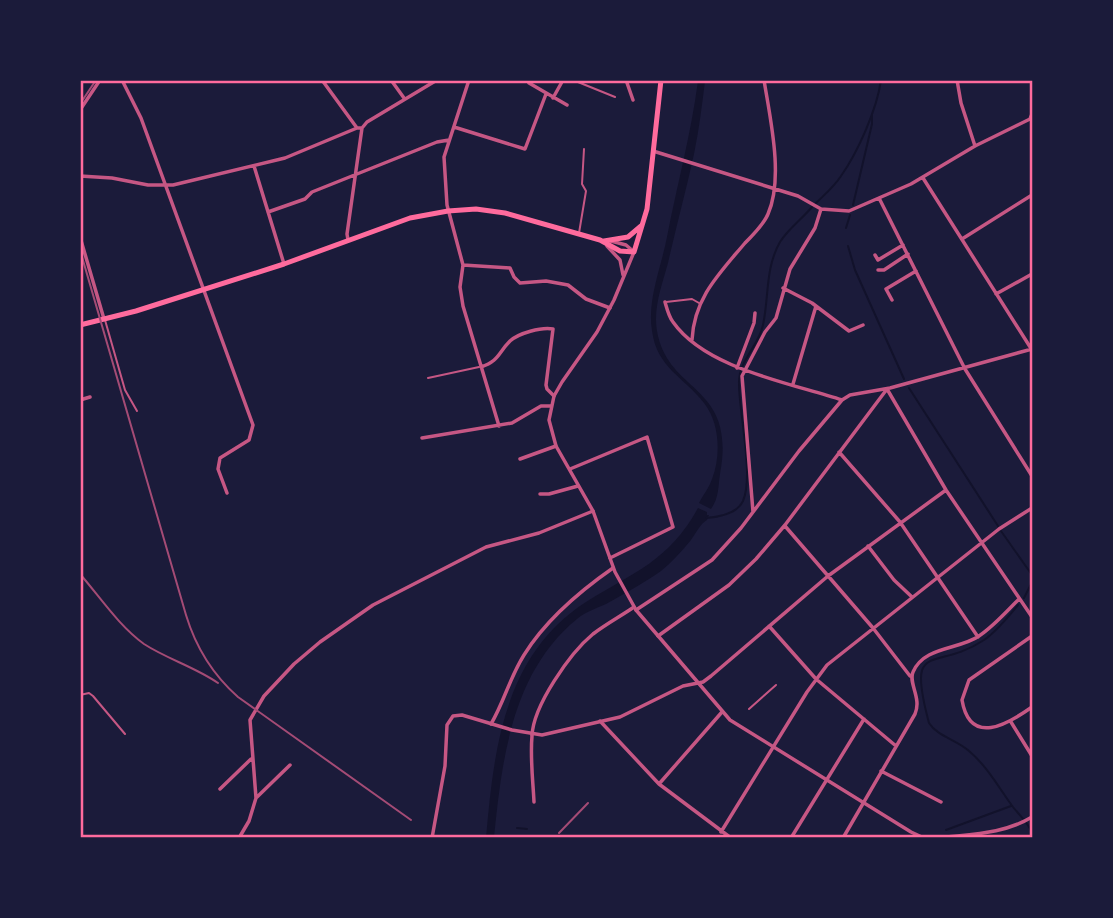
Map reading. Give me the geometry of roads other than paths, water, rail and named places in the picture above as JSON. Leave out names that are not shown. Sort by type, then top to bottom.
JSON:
[{"type":"main road","points":[[600,240],[620,251],[634,252],[645,220],[661,80]]},
{"type":"main road","points":[[80,326],[285,264],[410,218],[476,209],[505,213],[610,241],[631,235],[645,220]]},
{"type":"street","points":[[80,110],[100,80]]},
{"type":"street","points":[[122,80],[141,118],[253,425],[249,440],[220,458],[218,469],[227,494]]},
{"type":"street","points":[[322,80],[359,128],[347,234],[349,242]]},
{"type":"street","points":[[391,80],[405,99]]},
{"type":"street","points":[[80,176],[167,187],[254,166],[302,152],[359,128],[438,80]]},
{"type":"street","points":[[469,80],[444,157],[444,174],[448,211],[463,265],[460,287],[463,306],[499,425]]},
{"type":"street","points":[[553,98],[563,80]]},
{"type":"street","points":[[626,80],[633,100]]},
{"type":"street","points":[[692,340],[699,303],[765,220],[775,190],[774,153],[764,80]]},
{"type":"street","points":[[957,80],[961,103],[975,146]]},
{"type":"street","points":[[529,83],[567,105]]},
{"type":"street","points":[[454,127],[525,149],[546,94]]},
{"type":"street","points":[[653,151],[798,196],[821,209],[851,210],[923,178],[975,146],[1030,119],[1032,114]]},
{"type":"street","points":[[268,212],[305,199],[312,192],[437,142],[449,140]]},
{"type":"street","points":[[254,166],[285,264]]},
{"type":"street","points":[[534,802],[531,735],[548,692],[577,651],[593,634],[712,560],[842,400],[863,392],[887,389],[1032,349],[923,178]]},
{"type":"street","points":[[962,239],[1032,195]]},
{"type":"street","points":[[879,198],[965,369],[1032,476]]},
{"type":"street","points":[[741,369],[776,318],[790,269],[815,228],[821,209]]},
{"type":"street","points":[[80,237],[105,320]]},
{"type":"street","points":[[600,240],[620,260],[623,280]]},
{"type":"street","points":[[610,241],[626,245],[634,252],[597,332],[554,396],[548,420],[556,446],[593,511],[613,568],[626,594],[635,609],[735,724],[921,837]]},
{"type":"street","points":[[875,255],[878,260],[903,245]]},
{"type":"street","points":[[878,271],[908,254]]},
{"type":"street","points":[[463,265],[510,268],[520,283],[546,281],[568,285],[586,299],[610,308]]},
{"type":"street","points":[[892,300],[886,289],[916,271]]},
{"type":"street","points":[[996,295],[1032,274]]},
{"type":"street","points":[[783,288],[816,306],[849,331],[863,325]]},
{"type":"street","points":[[665,302],[673,323],[703,349],[741,369],[842,400]]},
{"type":"street","points":[[793,384],[816,306]]},
{"type":"street","points":[[753,512],[741,369],[755,313]]},
{"type":"street","points":[[481,367],[494,362],[515,337],[541,329],[553,329],[546,385],[554,396]]},
{"type":"street","points":[[658,636],[741,575],[785,525],[887,389]]},
{"type":"street","points":[[887,389],[946,490],[1032,617]]},
{"type":"street","points":[[80,400],[90,397]]},
{"type":"street","points":[[422,438],[517,421],[541,406],[551,406]]},
{"type":"street","points":[[570,469],[647,437],[673,527],[610,558]]},
{"type":"street","points":[[520,459],[556,446]]},
{"type":"street","points":[[839,453],[900,522],[978,637]]},
{"type":"street","points":[[540,494],[580,485]]},
{"type":"street","points":[[432,838],[445,766],[447,726],[450,718],[457,715],[531,735],[542,735],[628,714],[683,686],[703,682],[828,576],[946,490]]},
{"type":"street","points":[[721,832],[816,678],[827,665],[937,576],[1032,508]]},
{"type":"street","points":[[239,838],[249,821],[256,798],[250,725],[259,702],[294,664],[373,605],[486,547],[538,533],[593,511]]},
{"type":"street","points":[[785,525],[873,628],[911,678],[918,707],[843,838]]},
{"type":"street","points":[[868,546],[894,580],[912,597]]},
{"type":"street","points":[[491,724],[510,681],[530,646],[579,594],[613,568]]},
{"type":"street","points":[[911,678],[914,669],[929,655],[978,637],[1019,599]]},
{"type":"street","points":[[769,626],[816,678],[895,746]]},
{"type":"street","points":[[1032,636],[970,680],[963,691],[963,709],[975,723],[993,728],[1011,722],[1032,707]]},
{"type":"street","points":[[659,784],[722,712]]},
{"type":"street","points":[[791,838],[864,719]]},
{"type":"street","points":[[600,721],[659,784],[731,838]]},
{"type":"street","points":[[1011,722],[1032,757]]},
{"type":"street","points":[[219,789],[252,758]]},
{"type":"street","points":[[256,798],[290,765]]},
{"type":"street","points":[[881,771],[941,802]]},
{"type":"street","points":[[939,838],[992,832],[1028,820]]},
{"type":"lane","points":[[573,80],[615,97]]},
{"type":"lane","points":[[579,234],[586,191],[582,184],[583,149]]},
{"type":"lane","points":[[665,302],[692,299],[699,303]]},
{"type":"lane","points":[[105,320],[125,390],[137,411]]},
{"type":"lane","points":[[428,378],[481,367]]},
{"type":"lane","points":[[749,709],[776,685]]},
{"type":"lane","points":[[80,695],[89,693],[93,696],[125,734]]},
{"type":"lane","points":[[735,724],[740,719]]},
{"type":"waterway","points":[[815,204],[838,180],[854,155],[871,117],[881,80]]},
{"type":"waterway","points":[[853,205],[872,114]]},
{"type":"waterway","points":[[706,518],[732,512],[743,501],[747,476],[740,376],[761,333],[775,252],[783,237],[812,207]]},
{"type":"waterway","points":[[846,228],[850,215]]},
{"type":"waterway","points":[[848,246],[855,270],[904,379]]},
{"type":"waterway","points":[[909,388],[998,526]]},
{"type":"waterway","points":[[1001,531],[1032,575]]},
{"type":"waterway","points":[[1024,598],[1032,582]]},
{"type":"waterway","points":[[1018,605],[984,640],[966,650],[929,662],[923,668],[921,678],[929,723],[975,757],[1032,833]]},
{"type":"waterway","points":[[946,830],[1011,806]]},
{"type":"waterway","points":[[517,828],[527,829]]},
{"type":"railway","points":[[80,104],[96,80]]},
{"type":"railway","points":[[80,250],[186,615],[206,660],[238,697],[411,820]]},
{"type":"railway","points":[[80,574],[135,637],[218,683]]},
{"type":"railway","points":[[559,833],[588,803]]}]
